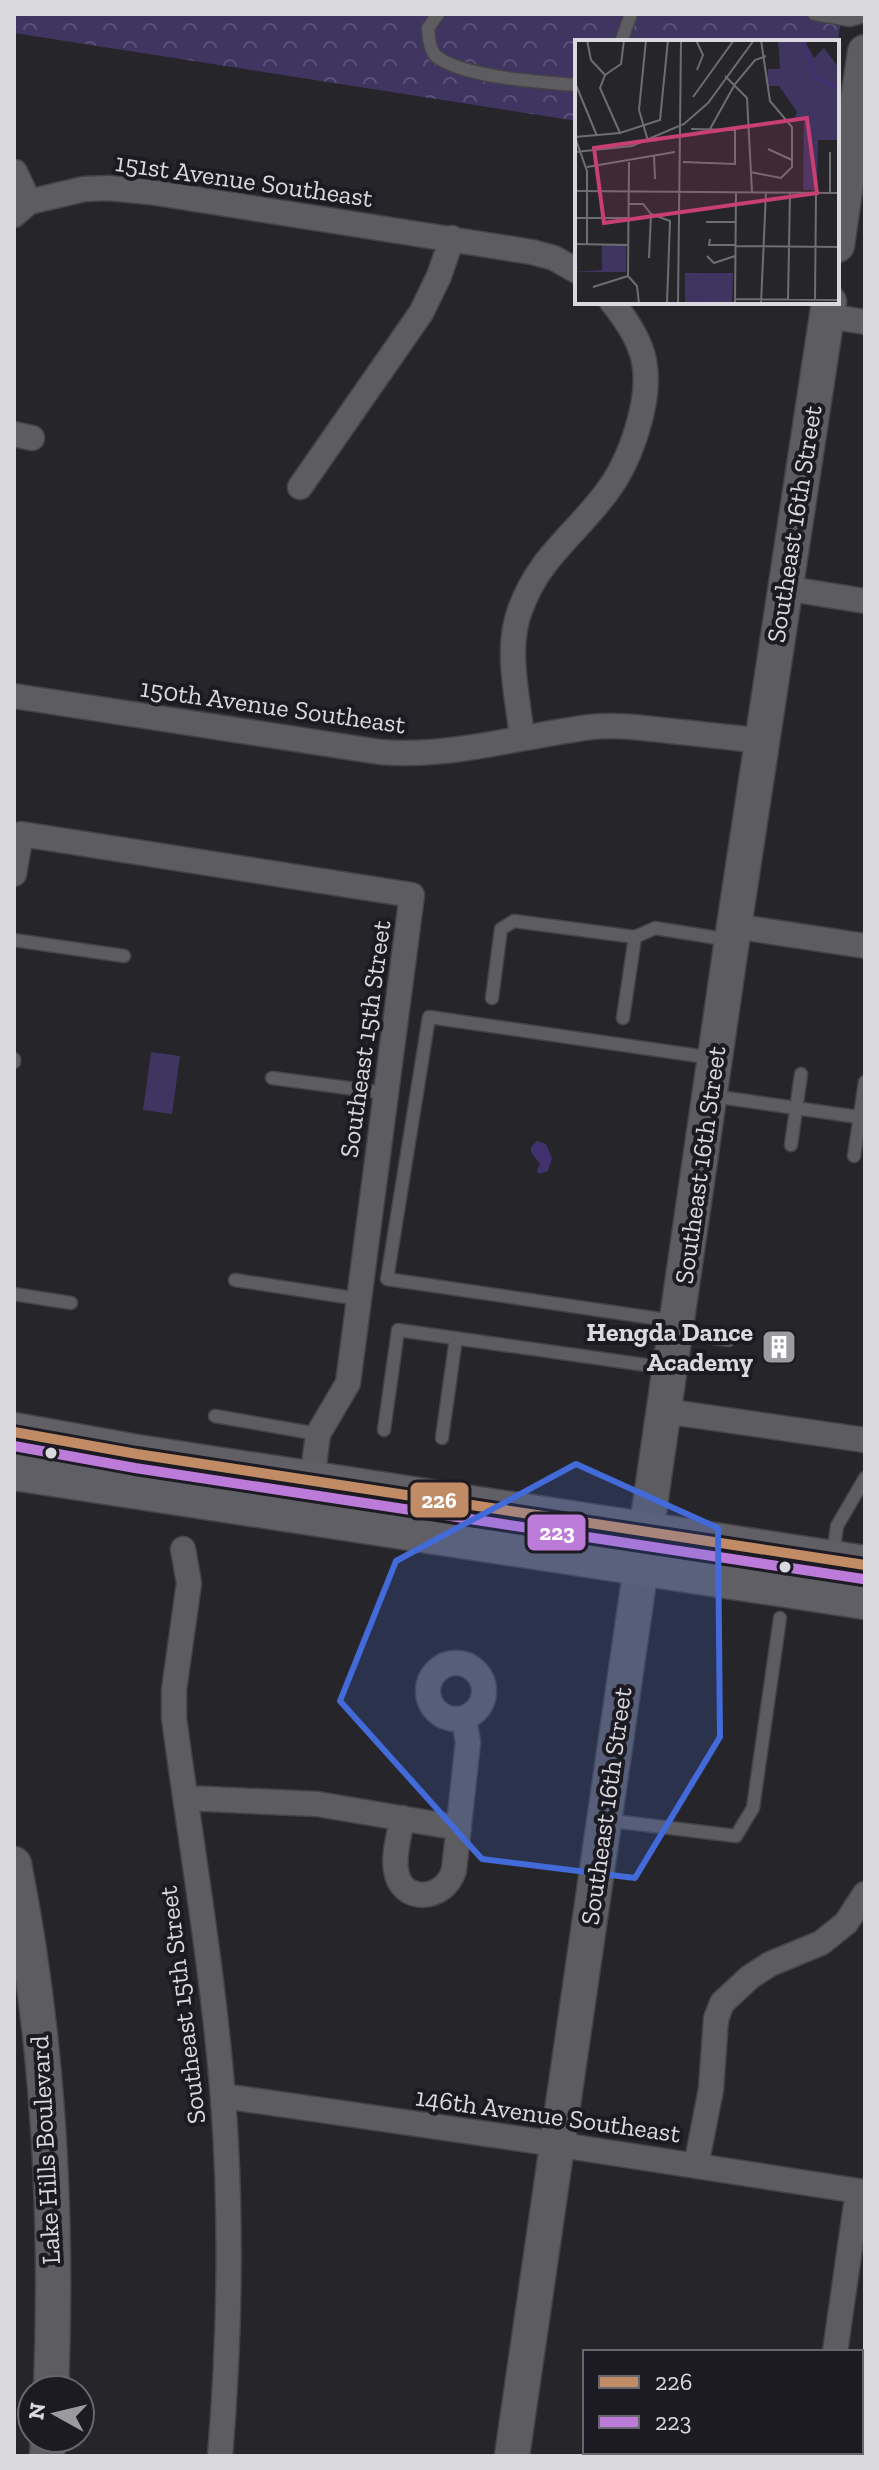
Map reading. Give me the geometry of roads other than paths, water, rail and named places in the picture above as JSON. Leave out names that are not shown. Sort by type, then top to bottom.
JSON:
[{"type":"main road","points":[[14,1432],[312,1480],[643,1549],[865,1600]]},
{"type":"main road","points":[[14,1450],[98,1463],[137,1454]]},
{"type":"main road","points":[[14,1471],[643,1549],[849,1562]]},
{"type":"street","points":[[839,231],[865,52]]},
{"type":"street","name":"151st Avenue Southeast","points":[[15,172],[22,209],[84,189],[136,190],[452,238]]},
{"type":"street","points":[[300,487],[421,313],[439,276],[452,238],[532,252],[554,258],[575,270]]},
{"type":"street","points":[[522,738],[513,661],[519,613],[544,562],[606,493],[630,452],[639,418],[645,387],[644,362],[620,305]]},
{"type":"street","points":[[828,309],[865,322]]},
{"type":"street","name":"Southeast 16th Street","points":[[512,2456],[761,741],[828,309]]},
{"type":"street","points":[[784,588],[865,601]]},
{"type":"street","name":"150th Avenue Southeast","points":[[14,696],[413,755],[468,750],[593,727],[621,726],[761,741]]},
{"type":"street","name":"Southeast 15th Street","points":[[14,874],[21,834],[412,895],[348,1383],[318,1434],[312,1480]]},
{"type":"street","points":[[733,933],[865,946]]},
{"type":"street","points":[[664,1411],[865,1440]]},
{"type":"street","name":"Southeast 15th Street","points":[[183,1549],[189,1583],[174,1690],[174,1718],[223,2096],[230,2281],[220,2456]]},
{"type":"street","points":[[402,1818],[396,1870],[404,1886],[420,1895],[438,1892],[451,1880],[459,1828],[468,1742],[464,1719]]},
{"type":"street","points":[[185,1798],[317,1804],[459,1828]]},
{"type":"street","name":"Lake Hills Boulevard","points":[[14,1864],[26,1923],[49,2148],[53,2266],[51,2374]]},
{"type":"street","points":[[696,2166],[711,2089],[716,2019],[722,2003],[750,1977],[770,1964],[855,1929],[865,1894]]},
{"type":"street","name":"146th Avenue Southeast","points":[[223,2096],[862,2192]]},
{"type":"street","points":[[835,2350],[862,2192]]},
{"type":"lane","points":[[438,14],[428,28],[431,48],[436,56],[476,72],[575,85]]},
{"type":"lane","points":[[622,40],[631,14]]},
{"type":"lane","points":[[814,14],[850,20],[865,16]]},
{"type":"lane","points":[[492,998],[501,929],[514,921],[635,937],[655,928],[733,933]]},
{"type":"lane","points":[[623,1018],[635,937]]},
{"type":"lane","points":[[14,940],[124,956]]},
{"type":"lane","points":[[715,1058],[429,1017],[387,1279],[676,1327],[729,1340]]},
{"type":"lane","points":[[791,1145],[801,1074]]},
{"type":"lane","points":[[272,1078],[386,1093]]},
{"type":"lane","points":[[854,1156],[865,1082]]},
{"type":"lane","points":[[710,1096],[862,1118]]},
{"type":"lane","points":[[235,1280],[359,1299]]},
{"type":"lane","points":[[14,1294],[71,1303]]},
{"type":"lane","points":[[384,1430],[398,1330],[670,1369]]},
{"type":"lane","points":[[442,1438],[456,1338]]},
{"type":"lane","points":[[215,1416],[318,1434]]},
{"type":"lane","points":[[849,1562],[837,1526],[865,1478]]},
{"type":"lane","points":[[604,1820],[736,1836],[753,1808],[780,1618]]},
{"type":"place","name":"Hengda Dance Academy","points":[[779,1347]]}]
